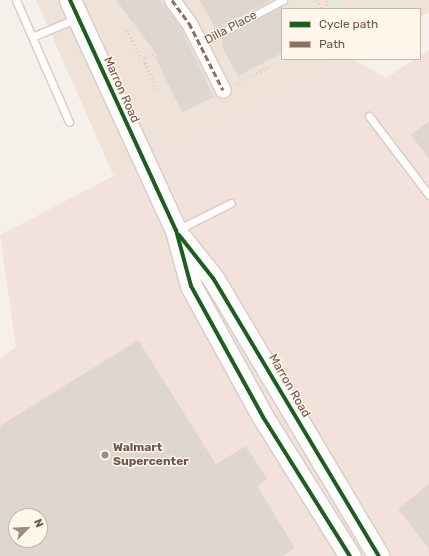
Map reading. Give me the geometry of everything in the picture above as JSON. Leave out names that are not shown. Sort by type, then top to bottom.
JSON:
[{"type":"street","points":[[172,0],[228,88]]},
{"type":"street","name":"Marron Road","points":[[74,9],[176,230],[191,286],[263,417],[350,556]]},
{"type":"street","name":"Marron Road","points":[[176,230],[213,278],[379,556]]},
{"type":"lane","points":[[16,0],[69,122]]},
{"type":"lane","name":"Dilla Place","points":[[200,44],[283,0]]},
{"type":"lane","points":[[32,37],[74,9]]},
{"type":"lane","points":[[369,116],[429,195]]},
{"type":"lane","points":[[176,230],[231,203]]},
{"type":"path","points":[[145,58],[182,36],[184,32],[191,28]]},
{"type":"path","points":[[127,30],[140,55],[145,58]]},
{"type":"path","points":[[145,58],[145,63],[158,90]]},
{"type":"path","points":[[228,88],[268,67]]},
{"type":"shaded area","points":[[36,0],[429,0],[429,12],[421,16],[421,8],[281,8],[281,60],[337,60],[114,176]]},
{"type":"shaded area","points":[[429,50],[429,556],[0,556],[0,359],[16,347],[0,235],[337,60],[355,60],[386,78],[413,60],[421,60],[421,55]]},
{"type":"green space","points":[[327,0],[338,0],[345,8],[327,8]]},
{"type":"building","points":[[116,0],[160,0],[179,24],[214,97],[182,112],[155,57],[158,56]]},
{"type":"building","points":[[200,0],[272,0],[216,30]]},
{"type":"building","points":[[282,6],[281,54],[238,76],[221,45],[223,44],[221,39]]},
{"type":"building","points":[[429,121],[429,159],[411,135]]},
{"type":"building","name":"Walmart Supercenter","points":[[138,340],[216,464],[246,446],[267,479],[257,486],[295,548],[282,556],[0,556],[0,426]]},
{"type":"building","points":[[429,484],[429,549],[398,509]]},
{"type":"marked path","points":[[172,0],[189,23],[223,90]]},
{"type":"cycle path","points":[[70,0],[176,230],[191,286],[263,417],[350,556]]},
{"type":"cycle path","points":[[179,235],[213,278],[379,556]]},
{"type":"place","name":"Walmart Supercenter","points":[[105,455]]}]
